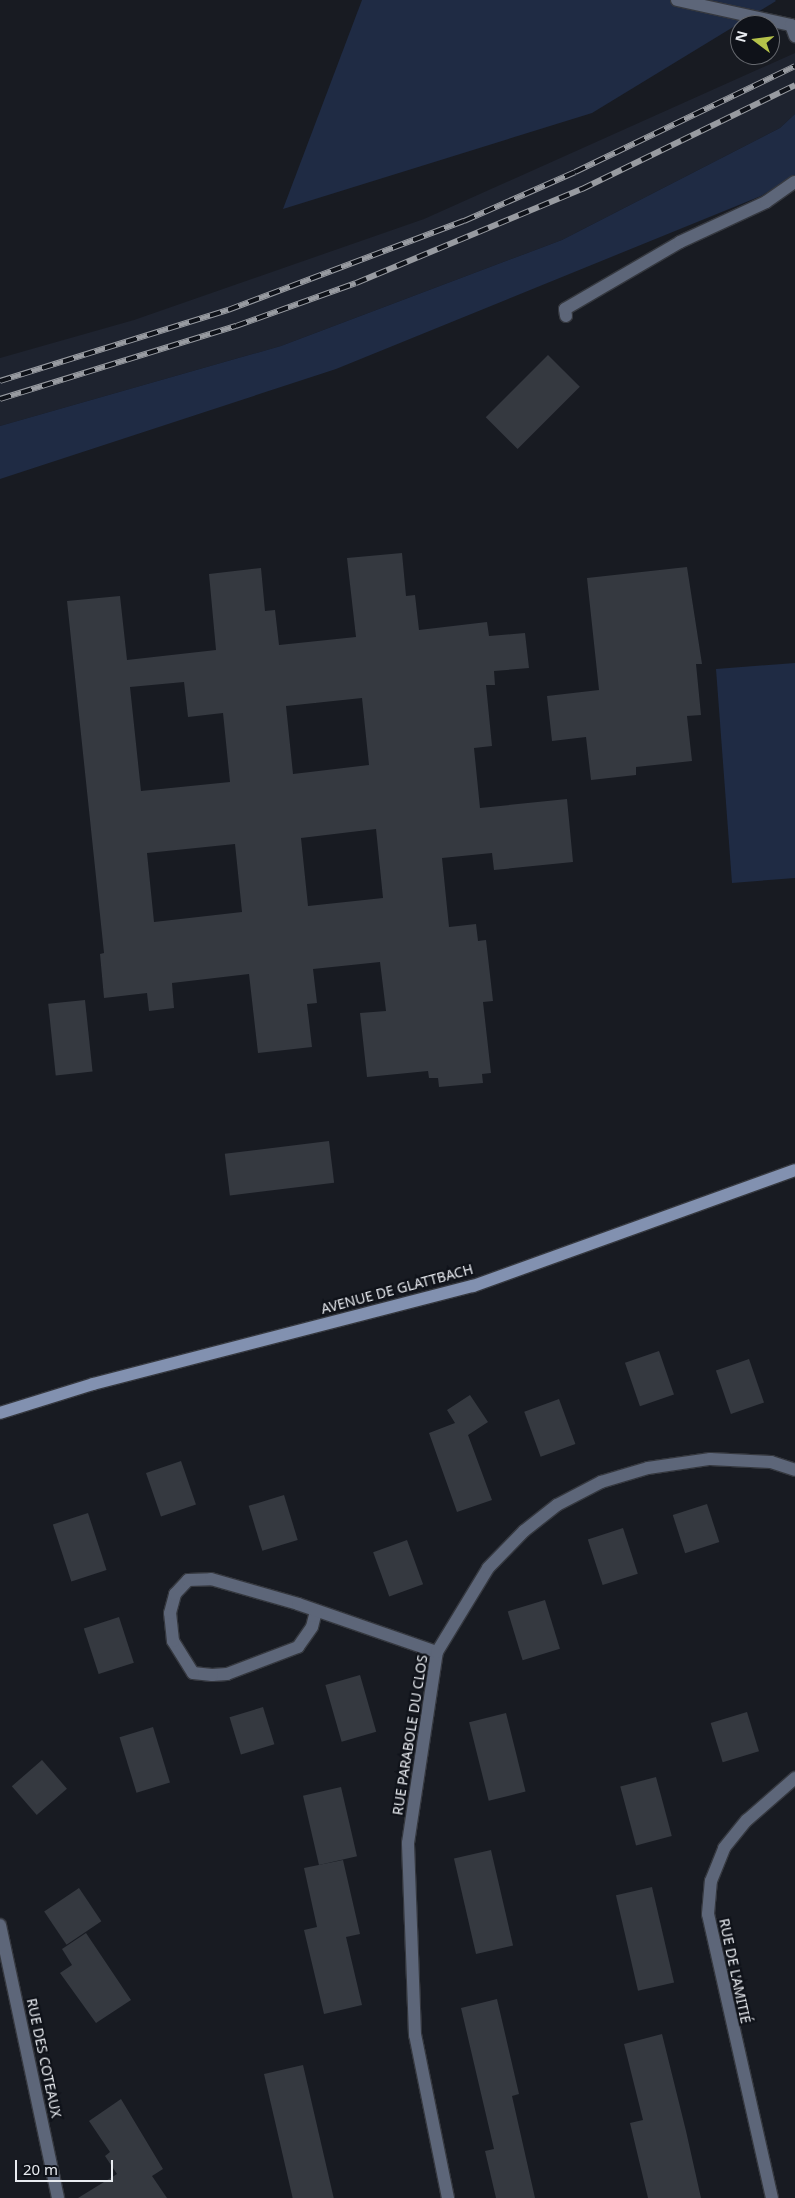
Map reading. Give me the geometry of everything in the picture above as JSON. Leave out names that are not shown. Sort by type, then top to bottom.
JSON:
[{"type":"street","points":[[677,0],[791,24],[795,36]]},
{"type":"street","points":[[566,316],[565,309],[680,242],[766,202],[795,182]]},
{"type":"street","name":"AVENUE DE GLATTBACH","points":[[0,1413],[93,1384],[473,1286],[795,1170]]},
{"type":"street","name":"RUE PARABOLE DU CLOS","points":[[448,2198],[415,2034],[408,1843],[437,1652],[488,1568],[556,1505],[601,1482],[648,1468],[710,1459],[771,1462],[795,1470]]},
{"type":"street","points":[[316,1611],[312,1627],[298,1648],[226,1674],[193,1673],[173,1641],[170,1613],[175,1594],[188,1580],[211,1579],[316,1611],[437,1652]]},
{"type":"street","name":"RUE DE L'AMITIÉ","points":[[772,2198],[708,1914],[711,1881],[724,1848],[747,1820],[795,1778]]},
{"type":"street","name":"RUE DES COTEAUX","points":[[0,1924],[58,2198]]},
{"type":"shaded area","points":[[362,0],[776,1],[753,15],[730,15],[730,29],[592,113],[283,209]]},
{"type":"shaded area","points":[[795,53],[795,114],[780,128],[562,240],[281,346],[0,426],[0,358],[134,320],[424,219],[768,65],[780,65],[780,60]]},
{"type":"shaded area","points":[[795,114],[795,175],[761,196],[336,369],[0,479],[0,426],[281,346],[562,240],[780,128]]},
{"type":"shaded area","points":[[795,663],[795,878],[732,883],[716,669]]},
{"type":"building","points":[[548,355],[580,387],[518,449],[486,417]]},
{"type":"building","points":[[402,553],[406,596],[415,595],[419,630],[487,622],[489,636],[525,633],[529,668],[494,671],[495,685],[486,685],[492,746],[474,748],[480,808],[567,799],[573,862],[494,870],[492,853],[442,858],[449,927],[476,924],[478,941],[486,940],[493,1001],[483,1002],[491,1073],[482,1074],[483,1083],[439,1087],[438,1078],[429,1078],[428,1071],[367,1077],[360,1013],[386,1011],[380,962],[313,969],[317,1003],[307,1004],[312,1047],[258,1053],[249,974],[172,983],[174,1008],[149,1011],[147,993],[104,998],[100,954],[104,953],[67,601],[120,596],[127,660],[216,650],[209,574],[261,568],[265,611],[275,610],[279,645],[356,637],[347,558]],"holes":[[[184,682],[188,717],[223,713],[230,782],[141,791],[130,687]],[[362,698],[369,765],[293,774],[286,706]],[[376,829],[383,898],[308,906],[301,838]],[[235,844],[242,912],[154,922],[147,853]]]},
{"type":"building","points":[[687,567],[702,664],[696,664],[701,715],[687,716],[692,761],[636,767],[636,775],[591,780],[586,737],[552,741],[547,696],[599,690],[587,578]]},
{"type":"building","points":[[85,1000],[93,1072],[56,1075],[48,1004]]},
{"type":"building","points":[[329,1141],[334,1183],[230,1195],[225,1154]]},
{"type":"building","points":[[659,1351],[674,1394],[640,1406],[625,1363]]},
{"type":"building","points":[[749,1359],[764,1402],[731,1414],[716,1370]]},
{"type":"building","points":[[470,1395],[488,1422],[468,1435],[492,1500],[457,1512],[429,1433],[455,1423],[447,1410]]},
{"type":"building","points":[[559,1399],[575,1444],[541,1457],[524,1412]]},
{"type":"building","points":[[181,1461],[196,1504],[161,1517],[146,1473]]},
{"type":"building","points":[[284,1495],[298,1540],[262,1551],[249,1506]]},
{"type":"building","points":[[707,1504],[719,1542],[685,1553],[673,1515]]},
{"type":"building","points":[[88,1513],[107,1570],[71,1581],[53,1524]]},
{"type":"building","points":[[623,1528],[638,1574],[603,1585],[588,1539]]},
{"type":"building","points":[[407,1540],[423,1584],[389,1596],[373,1552]]},
{"type":"building","points":[[545,1600],[560,1649],[523,1660],[508,1611]]},
{"type":"building","points":[[119,1617],[134,1663],[99,1674],[84,1628]]},
{"type":"building","points":[[360,1675],[376,1732],[342,1742],[325,1685]]},
{"type":"building","points":[[263,1707],[274,1744],[241,1755],[230,1717]]},
{"type":"building","points":[[747,1712],[759,1751],[723,1762],[711,1723]]},
{"type":"building","points":[[506,1713],[526,1792],[489,1801],[469,1722]]},
{"type":"building","points":[[153,1727],[170,1782],[136,1793],[120,1737]]},
{"type":"building","points":[[42,1760],[67,1789],[37,1815],[12,1786]]},
{"type":"building","points":[[656,1777],[672,1836],[636,1845],[620,1787]]},
{"type":"building","points":[[341,1787],[357,1856],[319,1865],[303,1796]]},
{"type":"building","points":[[491,1850],[513,1945],[476,1954],[454,1859]]},
{"type":"building","points":[[343,1860],[360,1934],[346,1937],[362,2005],[324,2014],[304,1930],[317,1927],[304,1868]]},
{"type":"building","points":[[652,1887],[674,1982],[638,1991],[616,1895]]},
{"type":"building","points":[[79,1888],[101,1921],[67,1945],[44,1911]]},
{"type":"building","points":[[86,1933],[131,2000],[96,2023],[60,1973],[72,1965],[62,1949]]},
{"type":"building","points":[[497,1999],[519,2094],[512,2096],[535,2198],[496,2198],[485,2151],[494,2149],[461,2008]]},
{"type":"building","points":[[662,2034],[701,2198],[648,2198],[630,2123],[643,2120],[624,2044]]},
{"type":"building","points":[[303,2065],[334,2198],[293,2198],[264,2074]]},
{"type":"building","points":[[121,2099],[163,2169],[152,2176],[167,2198],[78,2198],[117,2174],[105,2156],[110,2152],[89,2121]]},
{"type":"railway","points":[[0,381],[228,310],[464,221],[575,172],[795,66]]},
{"type":"railway","points":[[0,399],[236,326],[356,283],[582,189],[795,85]]}]
